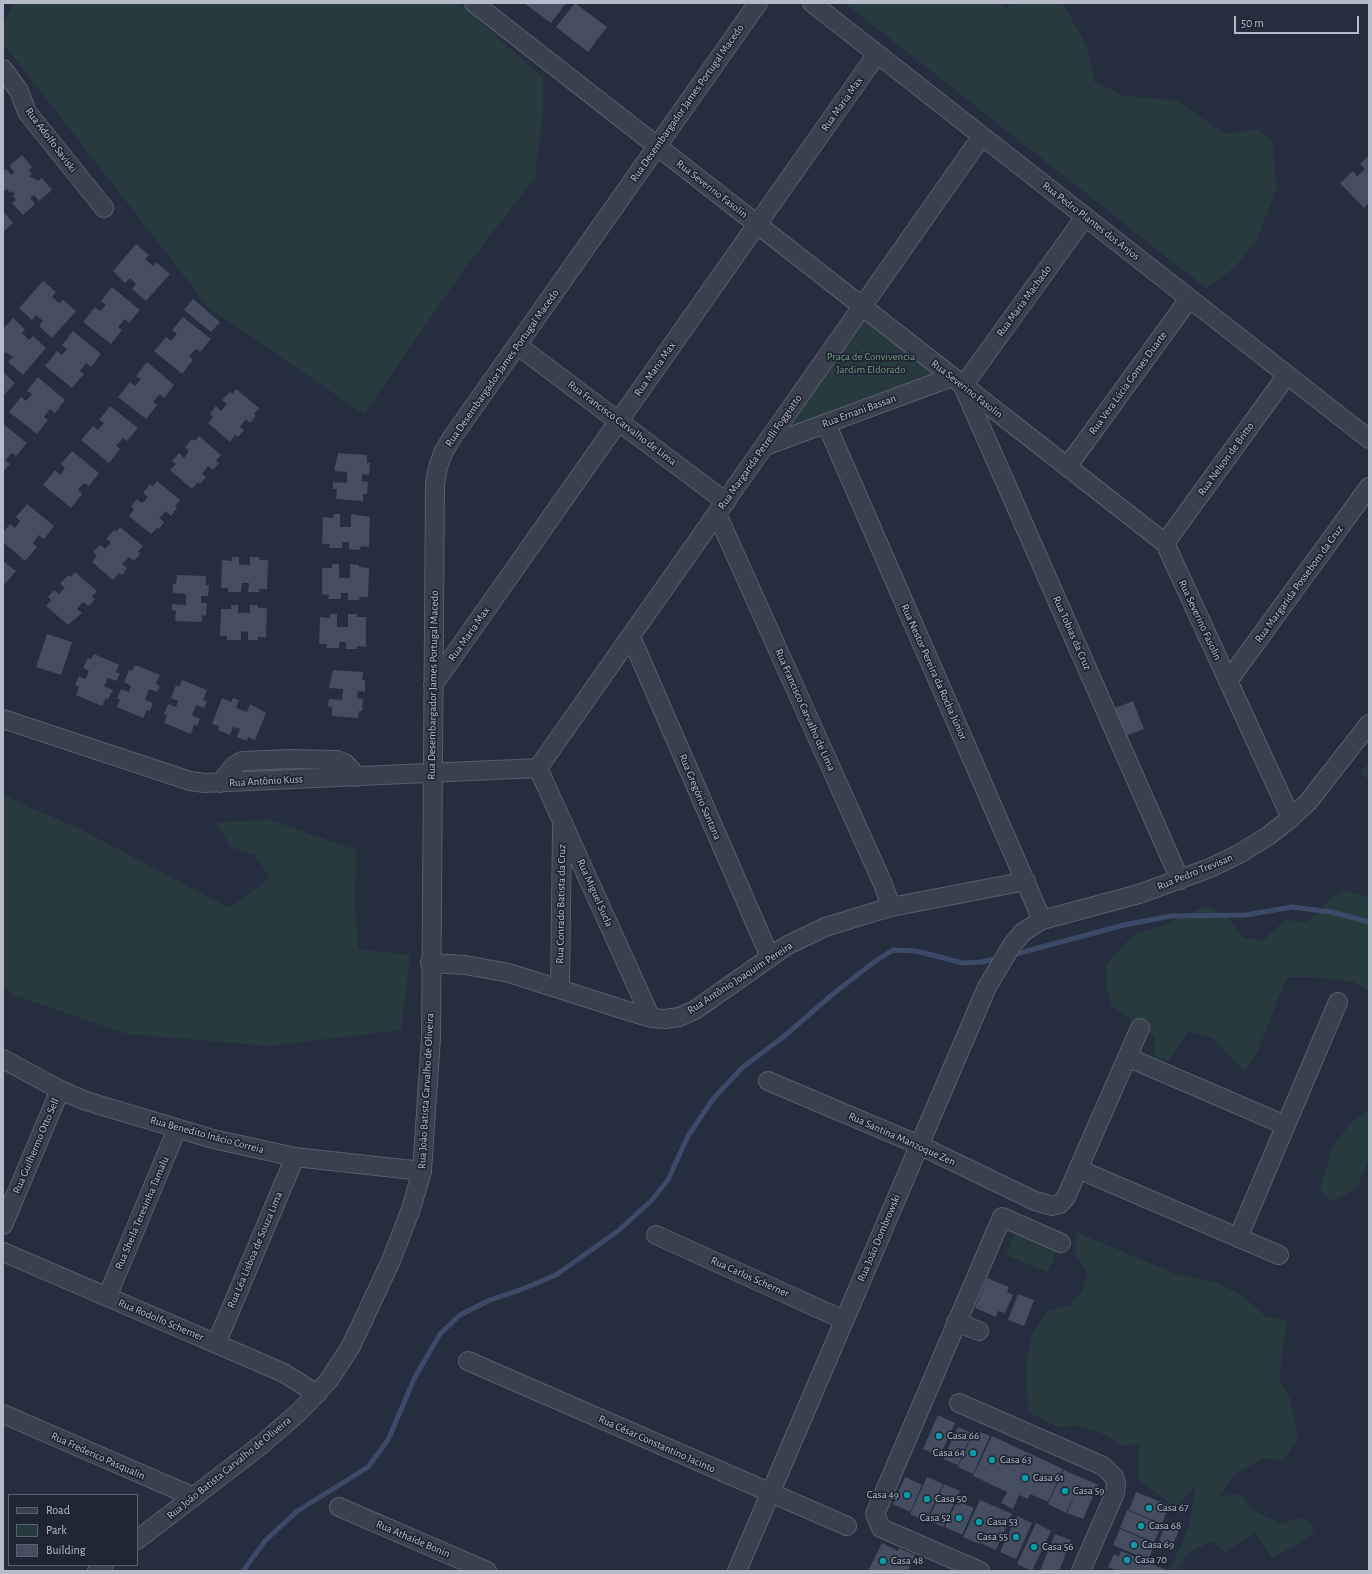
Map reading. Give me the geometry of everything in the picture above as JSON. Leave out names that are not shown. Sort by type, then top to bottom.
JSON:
[{"type":"street","name":"Rua Severino Fasolin","points":[[474,3],[1165,543],[1291,818]]},
{"type":"street","name":"Rua Desembargador James Portugal Macedo","points":[[430,963],[435,484],[438,467],[451,438],[758,3]]},
{"type":"street","name":"Rua Pedro Plantes dos Anjos","points":[[812,3],[1369,440]]},
{"type":"street","name":"Rua Maria Max","points":[[433,685],[877,54]]},
{"type":"street","name":"Rua Adolfo Saviski","points":[[3,69],[19,91],[28,112],[104,208]]},
{"type":"street","name":"Rua Margarida Petrelli Foggiatto","points":[[538,768],[982,136]]},
{"type":"street","name":"Rua Maria Machado","points":[[958,381],[1085,216]]},
{"type":"street","name":"Rua Vera Lúcia Gomes Duarte","points":[[1067,467],[1189,299]]},
{"type":"street","name":"Rua Francisco Carvalho de Lima","points":[[517,345],[618,421],[722,508],[880,877],[891,907]]},
{"type":"street","name":"Rua Nelson de Britto","points":[[1165,543],[1287,375]]},
{"type":"street","name":"Rua Ernani Bassan","points":[[765,446],[826,423],[958,381]]},
{"type":"street","name":"Rua Tobias da Cruz","points":[[958,381],[1180,880]]},
{"type":"street","name":"Rua Nestor Pereira da Rocha Júnior","points":[[826,423],[1042,920]]},
{"type":"street","name":"Rua Margarida Possebom da Cruz","points":[[1228,681],[1369,487]]},
{"type":"street","name":"Rua Gregório Santana","points":[[631,637],[770,957]]},
{"type":"street","name":"Rua Antônio Kuss","points":[[3,719],[190,781],[220,783],[538,768]]},
{"type":"street","name":"Rua Pedro Trevisan","points":[[1042,920],[1139,894],[1180,880],[1239,854],[1268,836],[1291,818],[1323,784],[1369,724]]},
{"type":"street","name":"Rua Miguel Sucla","points":[[538,768],[651,1018]]},
{"type":"street","name":"Rua Conrado Batista da Cruz","points":[[560,989],[562,820]]},
{"type":"street","name":"Rua Antônio Joaquim Pereira","points":[[430,963],[487,968],[509,973],[651,1018],[665,1019],[679,1017],[695,1010],[770,957],[804,936],[825,927],[891,907],[1026,881]]},
{"type":"street","name":"Rua João Dombrowski","points":[[737,1571],[919,1145],[994,974],[1012,945],[1023,932],[1042,920]]},
{"type":"street","name":"Rua João Batista Carvalho de Oliveira","points":[[138,1539],[275,1433],[317,1394],[339,1367],[372,1302],[411,1209],[422,1171],[431,1038],[430,963]]},
{"type":"street","points":[[1238,1238],[1338,1002]]},
{"type":"street","points":[[1140,1028],[1078,1169],[1279,1255]]},
{"type":"street","points":[[1127,1057],[1285,1125]]},
{"type":"street","name":"Rua Benedito Inácio Correia","points":[[3,1059],[60,1090],[86,1101],[177,1129],[295,1157],[422,1171]]},
{"type":"street","name":"Rua Santina Manzoque Zen","points":[[768,1082],[919,1145],[1035,1201],[1054,1206],[1060,1204],[1066,1197],[1078,1169]]},
{"type":"street","name":"Rua Guilhermo Otto Sell","points":[[3,1225],[60,1090]]},
{"type":"street","name":"Rua Sheila Teresinha Tamalu","points":[[107,1297],[177,1129]]},
{"type":"street","name":"Rua Léa Lisboa de Souza Lima","points":[[216,1344],[295,1157]]},
{"type":"street","points":[[980,1571],[881,1528],[875,1514],[1002,1217],[1061,1243]]},
{"type":"street","name":"Rua Carlos Scherner","points":[[656,1235],[844,1320]]},
{"type":"street","name":"Rua Rodolfo Scherner","points":[[3,1252],[284,1373],[317,1394]]},
{"type":"street","points":[[956,1322],[979,1331]]},
{"type":"street","name":"Rua César Constantino Jacinto","points":[[468,1361],[846,1526]]},
{"type":"street","points":[[959,1403],[1103,1466],[1114,1477],[1116,1484],[1114,1493],[1081,1571]]},
{"type":"street","name":"Rua Frederico Pasqualin","points":[[3,1414],[194,1497]]},
{"type":"street","name":"Rua Athaíde Bonin","points":[[339,1507],[486,1571]]},
{"type":"green space","points":[[14,3],[459,3],[543,78],[543,111],[535,178],[464,269],[364,414],[209,308],[3,43],[3,24]]},
{"type":"green space","points":[[845,3],[999,3],[1007,8],[1011,3],[1063,3],[1088,49],[1094,82],[1125,96],[1175,100],[1225,134],[1257,129],[1272,140],[1277,188],[1257,239],[1234,268],[1206,288]]},
{"type":"green space","name":"Praça de Convivencia Jardim Eldorado","points":[[864,314],[941,374],[777,434]]},
{"type":"green space","points":[[1369,763],[1369,780],[1360,773]]},
{"type":"green space","points":[[3,793],[24,805],[80,829],[229,908],[270,878],[256,856],[231,847],[216,823],[268,819],[356,850],[355,908],[358,949],[410,955],[401,1030],[269,1046],[127,1034],[11,994],[3,985]]},
{"type":"green space","points":[[1345,890],[1369,898],[1369,990],[1354,982],[1314,977],[1287,977],[1258,1050],[1245,1071],[1213,1038],[1188,1031],[1169,1061],[1155,1058],[1155,1036],[1111,1006],[1107,988],[1106,965],[1133,935],[1166,924],[1206,906],[1226,916],[1244,938],[1264,940],[1285,920],[1307,922],[1332,898]]},
{"type":"green space","points":[[1369,1110],[1369,1159],[1357,1188],[1333,1201],[1320,1191],[1332,1148],[1350,1124]]},
{"type":"green space","points":[[1015,1232],[1057,1250],[1048,1272],[1006,1255]]},
{"type":"green space","points":[[1076,1232],[1178,1275],[1216,1282],[1244,1297],[1266,1317],[1287,1320],[1279,1379],[1290,1399],[1298,1437],[1283,1461],[1263,1458],[1234,1475],[1219,1496],[1241,1494],[1252,1510],[1282,1524],[1299,1518],[1310,1522],[1314,1532],[1301,1542],[1272,1558],[1255,1533],[1225,1553],[1213,1541],[1189,1552],[1177,1571],[1169,1571],[1188,1530],[1196,1485],[1175,1507],[1139,1480],[1139,1444],[1122,1446],[1106,1435],[1078,1425],[1058,1427],[1028,1412],[1026,1362],[1033,1332],[1047,1311],[1070,1305],[1083,1291],[1087,1272],[1075,1253]]},
{"type":"building","points":[[524,3],[566,3],[551,23]]},
{"type":"building","points":[[575,3],[607,27],[588,52],[556,27]]},
{"type":"building","points":[[22,155],[32,167],[29,170],[32,174],[29,176],[38,181],[42,178],[52,190],[39,201],[34,195],[30,198],[35,204],[23,215],[12,203],[16,200],[13,196],[15,194],[12,191],[10,193],[7,189],[3,192],[3,171],[6,169],[11,175],[15,172],[9,166]]},
{"type":"building","points":[[1369,156],[1369,203],[1364,208],[1340,183],[1353,171],[1357,176],[1365,169],[1360,164]]},
{"type":"building","points":[[3,211],[13,223],[3,232]]},
{"type":"building","points":[[136,244],[149,255],[145,259],[153,266],[156,262],[170,274],[146,301],[132,289],[136,284],[130,278],[125,283],[113,271]]},
{"type":"building","points":[[43,281],[56,292],[52,297],[59,303],[63,300],[76,311],[52,338],[39,326],[43,321],[36,315],[32,320],[19,308]]},
{"type":"building","points":[[112,287],[140,310],[129,323],[125,319],[118,327],[122,330],[111,344],[83,322],[95,307],[100,311],[106,305],[101,301]]},
{"type":"building","points":[[193,299],[220,322],[211,332],[184,310]]},
{"type":"building","points":[[183,317],[211,339],[200,352],[196,349],[189,356],[193,360],[182,374],[154,351],[166,337],[171,341],[177,334],[172,330]]},
{"type":"building","points":[[13,318],[25,329],[22,333],[29,340],[33,336],[46,348],[23,375],[8,362],[13,357],[6,352],[3,355],[3,329]]},
{"type":"building","points":[[73,331],[101,354],[91,367],[86,363],[80,371],[84,374],[72,388],[45,366],[57,351],[62,355],[67,349],[62,345]]},
{"type":"building","points":[[147,362],[174,385],[164,398],[160,394],[153,402],[157,405],[146,419],[118,397],[130,382],[135,386],[141,379],[136,376]]},
{"type":"building","points":[[3,372],[15,383],[3,396]]},
{"type":"building","points":[[38,377],[65,400],[55,413],[50,409],[44,417],[48,420],[37,434],[9,412],[21,397],[26,401],[32,394],[27,391]]},
{"type":"building","points":[[236,389],[259,408],[254,414],[256,416],[250,423],[246,419],[240,427],[244,430],[238,437],[235,435],[230,442],[208,423],[213,417],[210,414],[216,406],[221,411],[227,404],[222,400],[230,392],[233,394]]},
{"type":"building","points":[[110,406],[138,428],[127,441],[123,438],[116,446],[120,449],[109,463],[81,440],[93,426],[98,430],[104,423],[99,420]]},
{"type":"building","points":[[3,424],[27,443],[16,456],[12,453],[5,460],[10,464],[3,472]]},
{"type":"building","points":[[199,436],[221,455],[216,461],[219,463],[213,470],[208,466],[202,474],[206,477],[200,484],[198,482],[192,489],[170,470],[176,464],[172,461],[179,453],[184,458],[189,451],[185,447],[192,439],[195,441]]},
{"type":"building","points":[[72,451],[99,473],[89,486],[84,483],[78,490],[82,494],[71,508],[43,485],[55,470],[60,475],[65,468],[61,464]]},
{"type":"building","points":[[338,453],[367,455],[367,463],[370,463],[369,475],[362,474],[362,481],[368,482],[367,494],[363,494],[363,501],[336,499],[337,489],[333,489],[333,482],[347,483],[347,472],[334,471]]},
{"type":"building","points":[[157,481],[180,500],[175,506],[177,508],[171,516],[166,511],[159,518],[164,522],[159,529],[157,528],[151,534],[129,516],[134,509],[131,507],[137,499],[142,503],[148,497],[143,493],[150,484],[153,486]]},
{"type":"building","points":[[27,504],[54,526],[44,539],[39,535],[33,543],[37,547],[25,561],[3,542],[3,532],[10,524],[15,528],[20,521],[16,517]]},
{"type":"building","points":[[334,514],[340,514],[340,527],[351,527],[351,514],[370,517],[369,547],[361,546],[360,550],[349,549],[349,542],[342,542],[342,548],[329,548],[330,544],[322,544],[323,517],[333,518]]},
{"type":"building","points":[[120,527],[143,546],[138,552],[140,554],[134,561],[129,557],[122,564],[127,568],[122,575],[119,573],[113,580],[92,562],[97,555],[93,552],[100,545],[105,549],[111,542],[106,539],[114,530],[116,532]]},
{"type":"building","points":[[232,557],[239,557],[239,565],[250,565],[250,557],[259,557],[259,560],[268,560],[267,589],[259,589],[259,592],[248,592],[249,583],[242,583],[241,592],[228,592],[228,588],[221,588],[222,560],[232,561]]},
{"type":"building","points":[[3,561],[16,571],[5,584],[3,582]]},
{"type":"building","points":[[332,564],[339,564],[339,578],[350,578],[350,564],[369,568],[368,597],[360,597],[359,600],[348,600],[348,593],[341,593],[341,599],[328,599],[329,595],[322,594],[322,568],[332,568]]},
{"type":"building","points":[[75,572],[97,591],[92,597],[95,599],[89,606],[83,602],[77,609],[82,613],[68,625],[46,606],[51,600],[48,597],[54,590],[59,594],[65,587],[60,584],[68,575],[71,577]]},
{"type":"building","points":[[177,575],[206,576],[206,585],[209,585],[208,596],[201,596],[201,603],[207,603],[206,616],[202,615],[202,622],[175,621],[176,611],[172,610],[172,604],[186,605],[186,594],[173,593],[173,584],[176,584]]},
{"type":"building","points":[[231,605],[238,605],[238,613],[250,613],[250,605],[258,605],[258,608],[267,608],[266,637],[258,637],[258,640],[248,640],[248,632],[241,631],[241,640],[227,640],[227,636],[220,636],[221,609],[231,609]]},
{"type":"building","points":[[330,614],[337,614],[337,627],[348,627],[348,614],[357,614],[357,617],[366,617],[366,647],[357,646],[357,649],[346,649],[346,642],[339,642],[339,648],[326,648],[327,644],[319,644],[320,617],[330,618]]},
{"type":"building","points":[[47,634],[72,642],[61,675],[36,667]]},
{"type":"building","points":[[94,654],[119,665],[116,672],[120,674],[116,681],[108,678],[104,686],[113,690],[108,699],[106,698],[102,706],[76,695],[79,687],[75,685],[79,676],[85,679],[89,671],[83,668],[88,658],[91,659]]},
{"type":"building","points":[[135,665],[160,675],[156,684],[160,686],[157,692],[149,689],[145,700],[153,703],[150,711],[147,710],[143,718],[117,707],[120,699],[117,699],[121,689],[129,692],[131,686],[124,682],[129,670],[132,671]]},
{"type":"building","points":[[333,670],[363,672],[362,680],[365,680],[365,692],[358,691],[357,698],[363,699],[362,711],[359,711],[358,718],[332,716],[332,707],[328,706],[329,699],[342,700],[343,689],[329,688]]},
{"type":"building","points":[[182,680],[207,690],[203,700],[207,701],[204,708],[196,705],[192,715],[200,719],[197,726],[194,725],[191,734],[164,723],[167,715],[164,714],[168,704],[176,707],[178,701],[171,698],[176,685],[179,687]]},
{"type":"building","points":[[222,698],[231,702],[233,698],[239,700],[236,708],[247,712],[250,704],[266,713],[255,740],[248,737],[247,741],[237,737],[240,729],[233,727],[230,735],[218,730],[219,726],[212,724]]},
{"type":"building","points":[[1133,701],[1144,729],[1120,738],[1110,710]]},
{"type":"building","points":[[987,1278],[1009,1287],[1007,1292],[1013,1295],[1005,1313],[998,1311],[996,1317],[975,1308]]},
{"type":"building","points":[[1018,1294],[1034,1300],[1024,1326],[1008,1320]]},
{"type":"building","name":"Casa 66","points":[[938,1415],[955,1423],[940,1456],[923,1449]]},
{"type":"building","points":[[958,1427],[972,1433],[958,1465],[943,1459]]},
{"type":"building","name":"Casa 64","points":[[978,1431],[990,1436],[973,1474],[958,1467],[971,1438],[974,1439]]},
{"type":"building","points":[[992,1436],[1063,1469],[1048,1502],[1030,1494],[1028,1499],[1019,1495],[1013,1509],[1001,1503],[1007,1492],[973,1476]]},
{"type":"building","points":[[1064,1470],[1098,1485],[1083,1519],[1067,1513],[1078,1487],[1066,1513],[1048,1504]]},
{"type":"building","name":"Casa 49","points":[[905,1477],[922,1485],[910,1512],[893,1504]]},
{"type":"building","name":"Casa 50","points":[[927,1477],[943,1484],[926,1521],[910,1514]]},
{"type":"building","points":[[944,1484],[960,1491],[943,1527],[928,1520]]},
{"type":"building","name":"Casa 67","points":[[1136,1492],[1169,1505],[1162,1524],[1129,1510]]},
{"type":"building","name":"Casa 53","points":[[980,1500],[996,1507],[979,1544],[963,1537]]},
{"type":"building","name":"Casa 52","points":[[957,1501],[974,1508],[962,1535],[945,1527]]},
{"type":"building","points":[[996,1507],[1012,1514],[996,1550],[980,1543]]},
{"type":"building","name":"Casa 68","points":[[1127,1510],[1162,1525],[1154,1542],[1120,1528]]},
{"type":"building","name":"Casa 55","points":[[1017,1516],[1032,1523],[1016,1559],[1000,1552]]},
{"type":"building","name":"Casa 56","points":[[1036,1523],[1051,1531],[1032,1571],[1017,1564]]},
{"type":"building","points":[[1165,1524],[1179,1530],[1171,1549],[1158,1544]]},
{"type":"building","name":"Casa 69","points":[[1120,1529],[1155,1544],[1148,1560],[1113,1545]]},
{"type":"building","points":[[1055,1534],[1071,1540],[1059,1571],[1040,1571]]},
{"type":"building","points":[[882,1543],[898,1551],[899,1548],[915,1555],[908,1571],[868,1571]]},
{"type":"building","name":"Casa 70","points":[[1121,1551],[1152,1564],[1149,1571],[1118,1571],[1108,1567],[1114,1554],[1119,1556]]},
{"type":"building","points":[[1152,1564],[1166,1570],[1149,1571]]},
{"type":"waterway","points":[[1012,955],[1124,925],[1171,916],[1246,915],[1292,907],[1331,912],[1369,922]]},
{"type":"waterway","points":[[243,1571],[265,1541],[296,1512],[368,1467],[388,1440],[415,1377],[440,1334],[460,1315],[490,1300],[520,1290],[556,1275],[618,1231],[651,1201],[668,1180],[688,1136],[713,1099],[743,1067],[782,1038],[833,994],[874,962],[893,950],[916,951],[963,963],[981,962],[999,958]]},
{"type":"place","name":"Casa 66","points":[[939,1436]]},
{"type":"place","name":"Casa 64","points":[[973,1453]]},
{"type":"place","name":"Casa 63","points":[[992,1460]]},
{"type":"place","name":"Casa 61","points":[[1025,1478]]},
{"type":"place","name":"Casa 59","points":[[1065,1491]]},
{"type":"place","name":"Casa 49","points":[[907,1495]]},
{"type":"place","name":"Casa 50","points":[[927,1499]]},
{"type":"place","name":"Casa 67","points":[[1149,1508]]},
{"type":"place","name":"Casa 52","points":[[959,1518]]},
{"type":"place","name":"Casa 53","points":[[979,1522]]},
{"type":"place","name":"Casa 68","points":[[1141,1526]]},
{"type":"place","name":"Casa 55","points":[[1016,1537]]},
{"type":"place","name":"Casa 69","points":[[1134,1545]]},
{"type":"place","name":"Casa 56","points":[[1034,1547]]},
{"type":"place","name":"Casa 70","points":[[1127,1560]]},
{"type":"place","name":"Casa 48","points":[[883,1561]]}]
